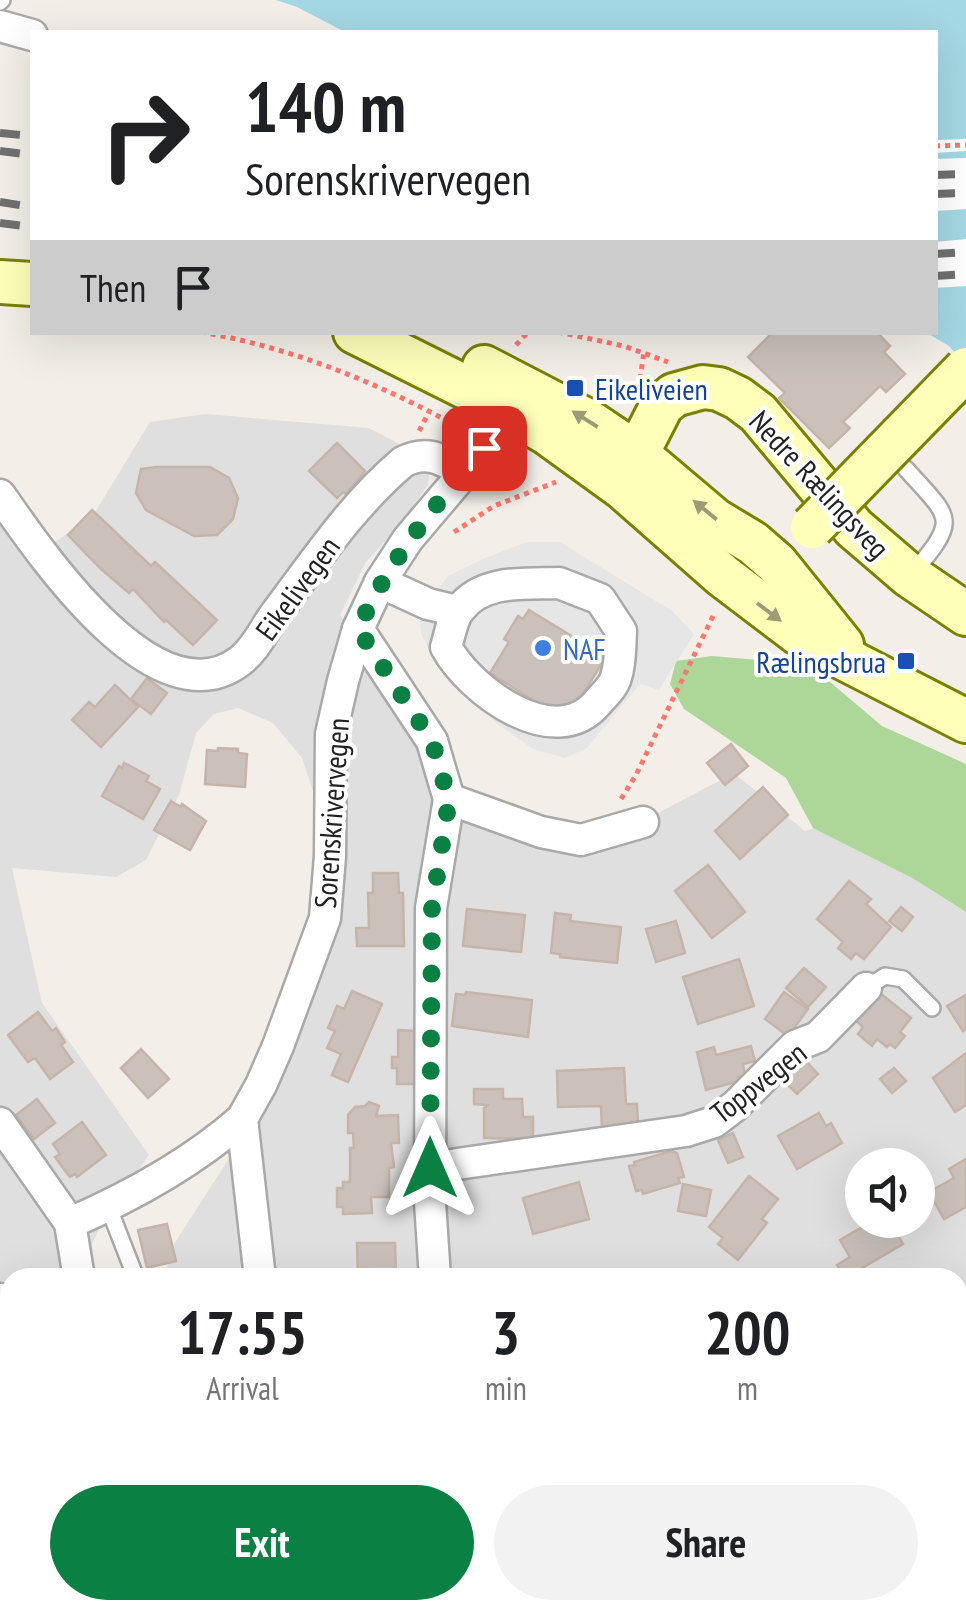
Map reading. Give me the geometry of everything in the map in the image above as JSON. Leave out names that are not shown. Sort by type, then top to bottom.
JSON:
[{"type":"main road","points":[[0,282],[30,284]]},
{"type":"main road","points":[[362,335],[522,402],[588,421],[637,454],[715,520],[754,543],[776,563],[826,629],[863,667]]},
{"type":"main road","points":[[387,335],[450,352],[522,402],[693,550],[806,639],[966,721]]},
{"type":"main road","name":"Nedre Rælingsveg","points":[[776,563],[966,369]]},
{"type":"main road","points":[[637,454],[662,405],[674,395],[703,387]]},
{"type":"main road","name":"Nedre Rælingsveg","points":[[703,387],[719,389],[758,413],[854,528],[910,576],[966,614]]},
{"type":"main road","points":[[693,550],[733,562],[776,563]]},
{"type":"street","points":[[0,26],[30,34]]},
{"type":"street","name":"Sorenskrivervegen","points":[[242,1119],[278,1046],[325,918],[331,734],[358,629],[380,582],[408,539],[522,402]]},
{"type":"street","name":"Eikelivegen","points":[[0,495],[64,583],[122,641],[153,663],[175,672],[197,674],[237,664],[255,647],[328,544],[403,462],[414,456],[436,456],[464,472]]},
{"type":"street","points":[[380,582],[428,604],[457,611]]},
{"type":"street","points":[[559,582],[600,599],[621,630],[616,680],[588,714],[564,723],[533,721],[501,701],[454,662],[446,647],[457,611],[479,591],[510,584],[559,582]]},
{"type":"street","points":[[358,629],[432,741],[449,800],[432,908],[430,1168],[435,1268]]},
{"type":"street","points":[[449,800],[541,832],[581,840],[643,822]]},
{"type":"street","name":"Toppvegen","points":[[430,1168],[686,1130],[714,1122],[794,1046],[818,1036],[866,988]]},
{"type":"street","points":[[70,1222],[108,1206],[218,1140],[242,1119]]},
{"type":"street","points":[[242,1119],[259,1268]]},
{"type":"street","points":[[0,1122],[70,1222],[77,1268]]},
{"type":"lane","points":[[906,469],[947,520],[945,532],[910,576]]},
{"type":"lane","name":"Toppvegen","points":[[866,988],[885,976],[903,980],[932,1008]]},
{"type":"lane","points":[[108,1206],[132,1268]]},
{"type":"path","points":[[938,146],[966,145]]},
{"type":"path","points":[[215,335],[280,349],[346,373],[470,433]]},
{"type":"path","points":[[514,347],[525,335]]},
{"type":"path","points":[[571,335],[644,352],[681,368],[703,387]]},
{"type":"path","points":[[425,419],[429,412]]},
{"type":"path","points":[[445,541],[494,506],[564,479]]},
{"type":"path","points":[[598,835],[636,775],[718,607]]},
{"type":"shaded area","points":[[205,414],[369,428],[407,448],[430,466],[428,485],[399,526],[366,562],[340,615],[413,709],[446,790],[507,822],[622,832],[734,773],[805,831],[814,828],[914,879],[966,912],[966,1268],[167,1268],[172,1247],[237,1146],[306,949],[314,898],[314,794],[302,758],[273,723],[238,708],[214,714],[196,733],[179,795],[146,860],[116,877],[12,868],[42,1003],[149,1155],[104,1218],[81,1268],[0,1268],[0,508],[32,559],[94,514],[150,422]]},
{"type":"shaded area","points":[[527,542],[560,542],[672,611],[694,634],[659,690],[640,684],[587,748],[565,758],[533,749],[499,725],[457,686],[421,634],[419,613],[448,576]]},
{"type":"green space","points":[[712,656],[771,661],[830,682],[882,726],[966,764],[966,912],[914,879],[813,828],[786,778],[684,709],[670,684],[676,661]]},
{"type":"water","points":[[276,0],[966,0],[966,365],[949,346],[930,335],[938,335],[938,30],[341,30]]},
{"type":"pier","points":[[966,139],[966,151],[938,153],[938,140]]},
{"type":"pier","points":[[966,158],[966,209],[938,211],[938,159]]},
{"type":"pier","points":[[966,239],[966,286],[938,288],[938,242]]},
{"type":"building","points":[[770,335],[880,335],[890,346],[884,352],[905,374],[886,392],[880,386],[843,422],[850,428],[829,448],[779,398],[785,393],[748,357]]},
{"type":"building","points":[[337,443],[365,471],[346,494],[343,492],[337,498],[309,471]]},
{"type":"building","points":[[210,467],[229,478],[238,498],[233,519],[217,535],[194,536],[146,510],[136,493],[141,469]]},
{"type":"building","points":[[92,510],[151,566],[155,562],[217,620],[193,645],[133,589],[129,593],[101,569],[68,535]]},
{"type":"building","points":[[529,610],[606,657],[566,721],[490,673],[509,642],[504,639],[518,616],[523,619]]},
{"type":"building","points":[[147,678],[167,693],[151,714],[131,699]]},
{"type":"building","points":[[115,685],[138,707],[101,747],[72,720],[89,702],[95,707]]},
{"type":"building","points":[[731,744],[748,766],[725,785],[707,763]]},
{"type":"building","points":[[238,749],[238,753],[247,754],[245,787],[205,784],[207,750]]},
{"type":"building","points":[[124,763],[149,776],[146,781],[160,789],[143,819],[102,796]]},
{"type":"building","points":[[763,787],[788,815],[740,859],[715,831]]},
{"type":"building","points":[[171,801],[206,821],[190,850],[154,830]]},
{"type":"building","points":[[708,865],[745,912],[712,938],[675,891]]},
{"type":"building","points":[[373,873],[398,873],[399,893],[403,893],[404,946],[357,946],[356,928],[369,928],[368,893],[373,893]]},
{"type":"building","points":[[849,881],[871,899],[866,904],[891,927],[864,959],[856,953],[851,959],[838,948],[843,942],[817,919]]},
{"type":"building","points":[[901,907],[913,917],[902,931],[889,921]]},
{"type":"building","points":[[467,909],[525,915],[521,952],[463,946]]},
{"type":"building","points":[[555,913],[571,915],[570,921],[621,927],[617,963],[551,953]]},
{"type":"building","points":[[676,921],[685,953],[656,962],[646,929]]},
{"type":"building","points":[[739,959],[754,1006],[698,1024],[683,977]]},
{"type":"building","points":[[804,968],[826,987],[808,1007],[786,988]]},
{"type":"building","points":[[875,989],[911,1018],[900,1032],[905,1036],[895,1048],[877,1039],[872,1046],[858,1034],[863,1027],[852,1017]]},
{"type":"building","points":[[352,991],[382,1004],[348,1082],[332,1075],[341,1054],[327,1048],[335,1031],[328,1028],[337,1006],[344,1009]]},
{"type":"building","points":[[784,992],[808,1009],[788,1036],[765,1019]]},
{"type":"building","points":[[456,994],[532,1000],[528,1037],[452,1026]]},
{"type":"building","points":[[966,995],[966,1029],[963,1031],[947,1006]]},
{"type":"building","points":[[38,1012],[52,1031],[56,1028],[65,1042],[61,1045],[73,1062],[50,1079],[35,1058],[28,1062],[8,1035]]},
{"type":"building","points":[[398,1030],[417,1031],[416,1084],[397,1084],[392,1057],[398,1057]]},
{"type":"building","points":[[751,1046],[755,1061],[743,1064],[745,1075],[738,1077],[739,1081],[706,1090],[697,1052],[714,1047],[716,1055]]},
{"type":"building","points":[[141,1049],[169,1079],[148,1098],[121,1068]]},
{"type":"building","points":[[966,1053],[966,1105],[955,1112],[933,1078]]},
{"type":"building","points":[[800,1055],[818,1074],[797,1094],[778,1075]]},
{"type":"building","points":[[624,1068],[626,1104],[637,1104],[638,1126],[602,1128],[601,1106],[558,1107],[557,1071]]},
{"type":"building","points":[[894,1068],[906,1081],[892,1093],[880,1079]]},
{"type":"building","points":[[474,1089],[503,1089],[503,1099],[522,1099],[523,1117],[533,1117],[533,1139],[484,1138],[487,1105],[474,1104]]},
{"type":"building","points":[[37,1099],[55,1123],[34,1139],[16,1115]]},
{"type":"building","points":[[369,1102],[379,1106],[376,1116],[398,1115],[399,1143],[391,1143],[394,1167],[389,1168],[389,1197],[371,1197],[372,1213],[343,1214],[343,1207],[337,1207],[337,1188],[350,1182],[350,1148],[354,1148],[353,1133],[348,1133],[348,1115],[355,1107]]},
{"type":"building","points":[[819,1113],[826,1126],[831,1123],[842,1143],[797,1169],[778,1136]]},
{"type":"building","points":[[82,1122],[106,1155],[77,1177],[70,1177],[55,1157],[60,1154],[53,1144]]},
{"type":"building","points":[[733,1133],[743,1157],[728,1163],[718,1140]]},
{"type":"building","points":[[671,1151],[677,1153],[684,1177],[678,1178],[680,1183],[643,1194],[642,1190],[636,1191],[629,1166]]},
{"type":"building","points":[[966,1159],[966,1207],[944,1219],[935,1203],[935,1189],[954,1178],[949,1169]]},
{"type":"building","points":[[749,1176],[778,1199],[762,1219],[767,1223],[738,1260],[718,1244],[723,1238],[709,1227]]},
{"type":"building","points":[[579,1182],[589,1219],[533,1234],[523,1198]]},
{"type":"building","points":[[683,1184],[711,1190],[706,1216],[678,1211]]},
{"type":"building","points":[[167,1224],[176,1261],[147,1268],[138,1230]]},
{"type":"building","points":[[900,1238],[903,1244],[862,1268],[839,1268],[837,1265],[850,1257],[840,1240]]},
{"type":"building","points":[[357,1243],[395,1243],[396,1268],[358,1268]]},
{"type":"railway","points":[[0,133],[30,136]]},
{"type":"railway","points":[[0,151],[30,155]]},
{"type":"railway","points":[[938,175],[966,174]]},
{"type":"railway","points":[[938,194],[966,193]]},
{"type":"railway","points":[[0,202],[30,207]]},
{"type":"railway","points":[[0,223],[30,227]]},
{"type":"railway","points":[[938,254],[966,252]]},
{"type":"railway","points":[[938,276],[966,274]]},
{"type":"place","name":"Eikeliveien","points":[[575,388]]},
{"type":"place","name":"NAF","points":[[543,648]]},
{"type":"place","name":"Rælingsbrua","points":[[906,661]]},
{"type":"route","points":[[430,1168],[432,908],[449,800],[432,741],[358,629],[380,582],[408,539],[484,448]]}]
